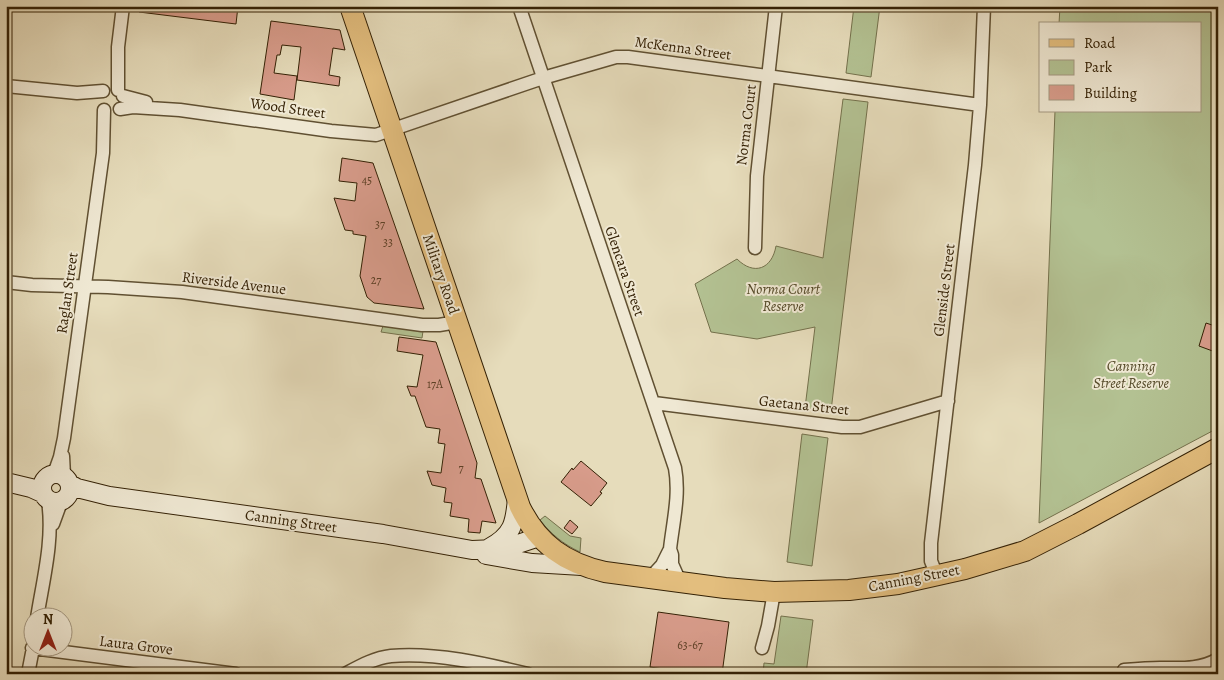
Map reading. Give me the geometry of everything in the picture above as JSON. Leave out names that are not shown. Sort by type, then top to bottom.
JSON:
[{"type":"main road","name":"Military Road","points":[[350,6],[517,498],[528,524],[539,537]]},
{"type":"main road","name":"Canning Street","points":[[539,537],[562,556],[585,567],[606,572],[725,588],[774,592],[849,590],[898,584],[937,576],[1025,551],[1218,448]]},
{"type":"street","name":"Raglan Street","points":[[38,608],[103,153],[112,120],[111,100],[123,6]]},
{"type":"street","name":"Glencara Street","points":[[519,6],[675,468],[677,499],[670,549],[662,566],[650,578]]},
{"type":"street","name":"Norma Court","points":[[755,248],[756,176],[776,6]]},
{"type":"street","name":"Glenside Street","points":[[937,576],[931,561],[931,543],[980,105],[984,6]]},
{"type":"street","name":"McKenna Street","points":[[391,130],[543,78],[616,57],[628,57],[980,105]]},
{"type":"street","name":"Wood Street","points":[[6,86],[49,92],[77,93],[111,100],[368,136],[391,130]]},
{"type":"street","name":"Riverside Avenue","points":[[6,282],[32,285],[182,292],[422,325],[440,326],[457,322]]},
{"type":"street","name":"Gaetana Street","points":[[654,403],[842,427],[860,427],[948,401]]},
{"type":"street","name":"Canning Street","points":[[6,481],[30,488],[77,488],[109,496],[383,534],[479,550],[521,544],[539,537]]},
{"type":"street","points":[[479,550],[504,538],[511,530],[517,498]]},
{"type":"street","name":"Glencara Street","points":[[670,549],[672,564],[680,582]]},
{"type":"street","name":"Canning Street","points":[[479,550],[483,555],[532,563],[585,567]]},
{"type":"street","points":[[762,648],[774,592]]},
{"type":"street","name":"Laura Grove","points":[[72,653],[236,674]]},
{"type":"street","points":[[345,674],[368,662],[391,656],[432,656],[500,667],[528,674]]},
{"type":"street","points":[[28,674],[31,658]]},
{"type":"street","points":[[1124,670],[1191,668],[1208,664],[1218,659]]},
{"type":"green space","points":[[854,6],[880,6],[871,77],[846,73]]},
{"type":"green space","name":"Canning Street Reserve","points":[[1060,6],[1218,6],[1218,428],[1039,523],[1055,112],[1202,112],[1202,22],[1059,22]]},
{"type":"green space","name":"Norma Court Reserve","points":[[843,99],[868,102],[831,411],[805,408],[815,327],[757,339],[711,332],[695,284],[737,259],[750,267],[761,268],[771,260],[776,246],[823,258]]},
{"type":"green space","points":[[383,326],[423,331],[422,338],[381,332]]},
{"type":"green space","points":[[802,434],[828,438],[812,566],[787,562]]},
{"type":"green space","points":[[545,516],[570,536],[581,538],[580,552],[548,530],[540,520]]},
{"type":"green space","points":[[781,616],[813,620],[806,674],[763,674],[764,663],[774,664]]},
{"type":"building","points":[[140,6],[238,6],[236,24],[139,12]]},
{"type":"building","points":[[271,21],[340,30],[345,50],[333,48],[329,75],[340,77],[339,86],[297,80],[301,47],[282,45],[280,55],[277,55],[274,73],[297,76],[294,100],[260,94]]},
{"type":"building","points":[[342,158],[373,163],[424,309],[374,303],[367,297],[360,276],[366,236],[353,234],[353,231],[345,230],[334,198],[355,201],[357,183],[339,181]]},
{"type":"building","points":[[1206,323],[1218,327],[1218,353],[1199,346]]},
{"type":"building","points":[[399,337],[436,342],[477,463],[475,478],[481,479],[496,523],[482,521],[480,533],[468,532],[469,519],[450,516],[452,503],[444,502],[446,488],[432,485],[427,471],[441,473],[445,444],[438,443],[440,429],[426,427],[415,396],[411,396],[407,386],[417,387],[423,355],[397,351]]},
{"type":"building","points":[[581,461],[607,483],[600,492],[602,493],[591,506],[561,482],[572,468],[573,470]]},
{"type":"building","points":[[570,520],[578,527],[572,534],[564,528]]},
{"type":"building","points":[[658,612],[729,622],[722,674],[698,674],[650,667]]}]
